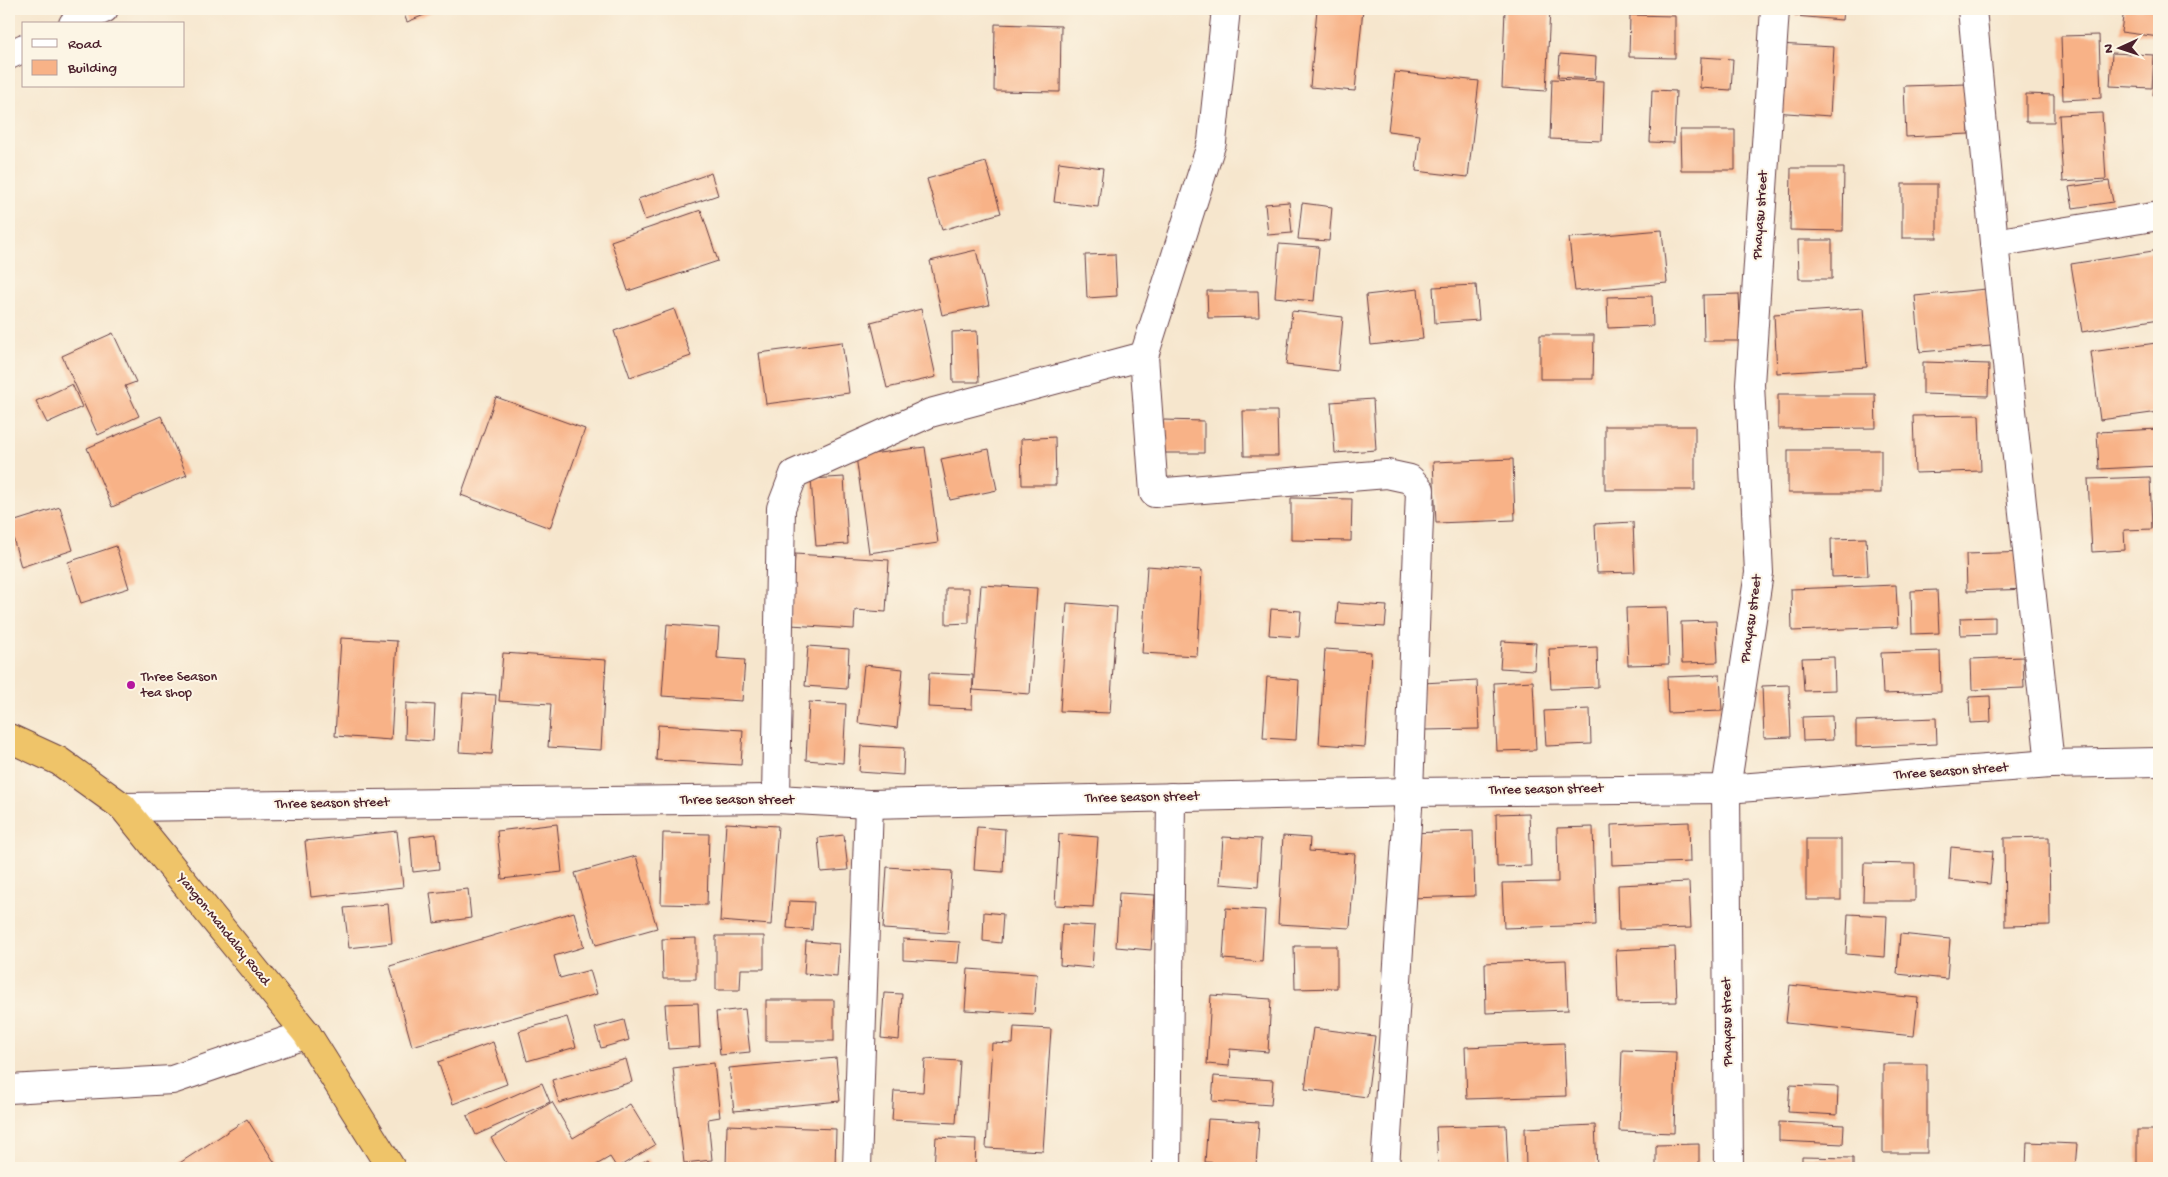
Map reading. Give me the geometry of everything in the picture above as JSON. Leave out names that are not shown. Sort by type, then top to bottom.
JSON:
[{"type":"highway","name":"Yangon-Mandalay Road","points":[[9,738],[59,761],[123,807],[307,1034],[391,1168]]},
{"type":"street","points":[[77,22],[104,9]]},
{"type":"street","points":[[1226,9],[1212,142],[1144,356],[1154,493],[1387,474],[1410,479],[1420,490],[1409,792],[1385,1168]]},
{"type":"street","name":"Phayasu street","points":[[1729,1168],[1726,789],[1759,573],[1750,384],[1775,9]]},
{"type":"street","points":[[1972,9],[1994,243],[2050,764]]},
{"type":"street","points":[[9,56],[22,49]]},
{"type":"street","points":[[1994,243],[2159,216]]},
{"type":"street","points":[[776,799],[781,508],[794,474],[930,414],[1144,356]]},
{"type":"street","name":"Three season street","points":[[123,807],[776,799],[869,804],[1409,792],[1726,789],[2050,764],[2159,762]]},
{"type":"street","points":[[1167,1168],[1171,797]]},
{"type":"street","points":[[857,1168],[869,804]]},
{"type":"street","points":[[9,1089],[172,1080],[307,1034]]},
{"type":"building","points":[[402,9],[439,9],[407,22]]},
{"type":"building","points":[[1143,9],[1190,9],[1190,13]]},
{"type":"building","points":[[1317,9],[1363,9],[1355,91],[1310,87]]},
{"type":"building","points":[[1505,9],[1550,9],[1546,91],[1502,88]]},
{"type":"building","points":[[1796,9],[1843,9],[1842,20],[1795,16]]},
{"type":"building","points":[[2124,9],[2159,9],[2159,37],[2121,32]]},
{"type":"building","points":[[1630,15],[1675,16],[1675,58],[1629,57]]},
{"type":"building","points":[[995,24],[1061,26],[1060,92],[994,91]]},
{"type":"building","points":[[2099,35],[2101,98],[2063,100],[2061,36]]},
{"type":"building","points":[[1777,44],[1834,47],[1830,116],[1773,112]]},
{"type":"building","points":[[2112,53],[2154,55],[2152,88],[2110,86]]},
{"type":"building","points":[[1560,54],[1596,57],[1595,79],[1558,77]]},
{"type":"building","points":[[2157,54],[2159,54],[2159,96],[2153,95]]},
{"type":"building","points":[[1701,57],[1733,59],[1731,90],[1700,88]]},
{"type":"building","points":[[1395,72],[1479,81],[1468,177],[1416,171],[1420,135],[1388,131]]},
{"type":"building","points":[[1552,79],[1604,81],[1602,141],[1550,139]]},
{"type":"building","points":[[1967,84],[1969,134],[1906,137],[1904,86]]},
{"type":"building","points":[[1652,90],[1676,91],[1674,143],[1650,142]]},
{"type":"building","points":[[2026,94],[2054,95],[2054,122],[2026,122]]},
{"type":"building","points":[[2102,113],[2106,179],[2063,182],[2059,115]]},
{"type":"building","points":[[1680,130],[1735,130],[1735,170],[1681,170]]},
{"type":"building","points":[[986,162],[1001,213],[942,230],[927,179]]},
{"type":"building","points":[[1059,162],[1103,168],[1098,207],[1054,202]]},
{"type":"building","points":[[1791,168],[1844,168],[1843,231],[1790,230]]},
{"type":"building","points":[[711,173],[718,195],[645,220],[638,199]]},
{"type":"building","points":[[2109,181],[2113,202],[2073,208],[2069,187]]},
{"type":"building","points":[[1902,184],[1937,184],[1937,238],[1902,238]]},
{"type":"building","points":[[1289,202],[1292,233],[1268,235],[1265,204]]},
{"type":"building","points":[[1302,203],[1332,207],[1329,241],[1298,239]]},
{"type":"building","points":[[701,210],[718,261],[628,291],[611,241]]},
{"type":"building","points":[[1662,230],[1667,283],[1575,291],[1569,238]]},
{"type":"building","points":[[1798,240],[1832,240],[1832,279],[1799,279]]},
{"type":"building","points":[[1279,244],[1319,247],[1314,301],[1275,297]]},
{"type":"building","points":[[976,250],[989,305],[942,315],[930,261]]},
{"type":"building","points":[[2159,250],[2159,319],[2082,332],[2071,264]]},
{"type":"building","points":[[1115,254],[1117,296],[1087,298],[1085,255]]},
{"type":"building","points":[[1476,285],[1479,320],[1435,323],[1433,287]]},
{"type":"building","points":[[1418,289],[1423,339],[1371,345],[1366,295]]},
{"type":"building","points":[[1986,289],[1991,346],[1920,352],[1915,296]]},
{"type":"building","points":[[1207,291],[1258,291],[1259,317],[1208,318]]},
{"type":"building","points":[[1739,294],[1741,341],[1704,341],[1703,295]]},
{"type":"building","points":[[1652,296],[1653,326],[1608,328],[1607,297]]},
{"type":"building","points":[[1863,308],[1867,367],[1777,373],[1774,314]]},
{"type":"building","points":[[674,309],[691,356],[630,377],[614,331]]},
{"type":"building","points":[[921,309],[936,377],[887,388],[871,322]]},
{"type":"building","points":[[1292,311],[1343,317],[1338,371],[1286,365]]},
{"type":"building","points":[[977,331],[979,382],[953,382],[952,332]]},
{"type":"building","points":[[113,333],[136,382],[125,386],[139,416],[98,435],[62,356]]},
{"type":"building","points":[[1540,335],[1594,335],[1593,379],[1540,379]]},
{"type":"building","points":[[842,342],[849,393],[766,404],[759,353]]},
{"type":"building","points":[[2156,343],[2159,368],[2159,412],[2100,420],[2091,352]]},
{"type":"building","points":[[1923,362],[1989,364],[1988,396],[1923,394]]},
{"type":"building","points":[[72,384],[82,407],[47,423],[36,401]]},
{"type":"building","points":[[1778,394],[1875,394],[1876,428],[1778,429]]},
{"type":"building","points":[[496,397],[585,429],[550,528],[461,495]]},
{"type":"building","points":[[1373,399],[1376,450],[1335,453],[1331,402]]},
{"type":"building","points":[[1243,411],[1277,411],[1278,456],[1244,456]]},
{"type":"building","points":[[1979,415],[1981,471],[1915,473],[1913,416]]},
{"type":"building","points":[[161,416],[187,475],[112,507],[87,448]]},
{"type":"building","points":[[1163,420],[1204,421],[1204,453],[1163,453]]},
{"type":"building","points":[[1605,426],[1695,426],[1695,490],[1605,490]]},
{"type":"building","points":[[2159,429],[2159,466],[2099,469],[2097,432]]},
{"type":"building","points":[[1055,437],[1056,485],[1022,485],[1021,439]]},
{"type":"building","points":[[925,447],[938,543],[869,553],[856,456]]},
{"type":"building","points":[[989,449],[997,490],[950,500],[941,459]]},
{"type":"building","points":[[1788,450],[1881,450],[1881,493],[1788,493]]},
{"type":"building","points":[[1513,459],[1515,520],[1436,523],[1433,462]]},
{"type":"building","points":[[844,477],[848,544],[816,546],[811,479]]},
{"type":"building","points":[[2150,477],[2152,529],[2124,530],[2125,550],[2092,552],[2088,479]]},
{"type":"building","points":[[1291,498],[1352,499],[1351,541],[1291,540]]},
{"type":"building","points":[[60,507],[73,550],[21,567],[9,523]]},
{"type":"building","points":[[1633,522],[1635,572],[1597,573],[1595,524]]},
{"type":"building","points":[[1866,538],[1868,576],[1832,577],[1831,539]]},
{"type":"building","points":[[116,546],[129,588],[81,603],[68,562]]},
{"type":"building","points":[[2030,552],[2031,589],[1967,591],[1966,554]]},
{"type":"building","points":[[795,554],[889,560],[886,612],[855,610],[854,629],[791,625]]},
{"type":"building","points":[[1147,566],[1202,570],[1197,656],[1142,653]]},
{"type":"building","points":[[981,585],[1037,588],[1030,694],[973,690]]},
{"type":"building","points":[[1896,585],[1898,627],[1792,631],[1791,589]]},
{"type":"building","points":[[946,588],[969,588],[969,623],[946,624]]},
{"type":"building","points":[[1937,590],[1939,633],[1912,634],[1911,591]]},
{"type":"building","points":[[1067,603],[1117,607],[1110,713],[1060,711]]},
{"type":"building","points":[[1338,603],[1387,606],[1385,627],[1336,624]]},
{"type":"building","points":[[1667,607],[1669,664],[1628,665],[1626,608]]},
{"type":"building","points":[[1271,609],[1301,611],[1299,637],[1269,635]]},
{"type":"building","points":[[1995,617],[1995,634],[1961,635],[1960,618]]},
{"type":"building","points":[[1716,621],[1718,662],[1682,663],[1681,622]]},
{"type":"building","points":[[667,624],[719,628],[717,658],[745,660],[742,701],[662,696]]},
{"type":"building","points":[[341,638],[397,641],[391,740],[335,736]]},
{"type":"building","points":[[1502,641],[1536,643],[1534,670],[1500,668]]},
{"type":"building","points":[[808,646],[849,649],[847,689],[805,686]]},
{"type":"building","points":[[1597,647],[1598,687],[1551,689],[1549,649]]},
{"type":"building","points":[[1325,649],[1371,652],[1365,747],[1319,744]]},
{"type":"building","points":[[1940,651],[1941,692],[1883,694],[1881,653]]},
{"type":"building","points":[[503,653],[606,660],[601,750],[548,747],[551,704],[499,701]]},
{"type":"building","points":[[1834,657],[1835,690],[1804,691],[1802,658]]},
{"type":"building","points":[[2023,657],[2024,688],[1972,690],[1971,659]]},
{"type":"building","points":[[864,665],[903,669],[897,728],[858,723]]},
{"type":"building","points":[[929,673],[973,675],[972,709],[928,707]]},
{"type":"building","points":[[1720,675],[1722,711],[1668,713],[1667,677]]},
{"type":"building","points":[[1267,677],[1299,680],[1296,740],[1263,738]]},
{"type":"building","points":[[1477,680],[1479,729],[1425,730],[1423,683]]},
{"type":"building","points":[[1533,681],[1536,750],[1497,751],[1494,683]]},
{"type":"building","points":[[1789,685],[1791,737],[1764,738],[1762,686]]},
{"type":"building","points":[[463,693],[496,695],[492,754],[459,752]]},
{"type":"building","points":[[1990,696],[1991,722],[1970,723],[1969,697]]},
{"type":"building","points":[[809,702],[846,704],[843,763],[806,760]]},
{"type":"building","points":[[406,703],[435,705],[433,741],[405,739]]},
{"type":"building","points":[[1590,709],[1591,744],[1546,746],[1544,711]]},
{"type":"building","points":[[1832,716],[1833,740],[1803,741],[1802,717]]},
{"type":"building","points":[[1936,718],[1937,744],[1856,747],[1856,721]]},
{"type":"building","points":[[658,725],[743,730],[741,765],[656,760]]},
{"type":"building","points":[[861,746],[904,748],[903,775],[859,772]]},
{"type":"building","points":[[1529,813],[1531,866],[1497,867],[1496,814]]},
{"type":"building","points":[[1689,822],[1690,862],[1612,865],[1611,825]]},
{"type":"building","points":[[726,823],[778,826],[771,925],[720,921]]},
{"type":"building","points":[[557,824],[562,872],[502,879],[497,831]]},
{"type":"building","points":[[977,827],[1005,829],[1003,872],[974,870]]},
{"type":"building","points":[[1593,827],[1596,925],[1504,928],[1502,883],[1558,882],[1557,828]]},
{"type":"building","points":[[397,831],[403,887],[311,897],[305,841]]},
{"type":"building","points":[[1473,831],[1475,896],[1409,898],[1407,833]]},
{"type":"building","points":[[663,833],[709,834],[707,905],[661,904]]},
{"type":"building","points":[[436,834],[439,869],[413,872],[410,837]]},
{"type":"building","points":[[1059,834],[1098,837],[1093,907],[1055,905]]},
{"type":"building","points":[[844,835],[848,870],[821,872],[818,838]]},
{"type":"building","points":[[1283,836],[1310,838],[1309,851],[1355,854],[1350,928],[1278,924]]},
{"type":"building","points":[[1223,837],[1261,839],[1258,887],[1220,884]]},
{"type":"building","points":[[2049,837],[2050,925],[2005,926],[2004,838]]},
{"type":"building","points":[[1806,839],[1841,839],[1841,900],[1806,900]]},
{"type":"building","points":[[1951,847],[1993,851],[1990,884],[1949,880]]},
{"type":"building","points":[[636,856],[657,928],[596,945],[575,873]]},
{"type":"building","points":[[1864,863],[1915,864],[1915,901],[1863,901]]},
{"type":"building","points":[[887,867],[952,871],[948,933],[883,929]]},
{"type":"building","points":[[1689,882],[1691,928],[1619,930],[1618,885]]},
{"type":"building","points":[[468,889],[471,918],[434,923],[430,893]]},
{"type":"building","points":[[1119,893],[1155,895],[1151,950],[1116,947]]},
{"type":"building","points":[[789,901],[814,902],[812,930],[787,928]]},
{"type":"building","points":[[388,904],[392,943],[349,948],[344,908]]},
{"type":"building","points":[[1226,908],[1265,910],[1262,962],[1223,959]]},
{"type":"building","points":[[574,912],[584,947],[554,956],[560,978],[590,970],[597,994],[412,1046],[390,966]]},
{"type":"building","points":[[984,912],[1003,914],[1001,943],[983,941]]},
{"type":"building","points":[[1848,914],[1887,916],[1885,957],[1846,954]]},
{"type":"building","points":[[1062,924],[1095,926],[1092,968],[1060,965]]},
{"type":"building","points":[[1900,934],[1950,939],[1947,979],[1897,974]]},
{"type":"building","points":[[716,936],[764,936],[764,969],[741,969],[740,990],[716,990]]},
{"type":"building","points":[[696,938],[696,979],[663,979],[662,939]]},
{"type":"building","points":[[903,939],[960,942],[958,963],[903,960]]},
{"type":"building","points":[[806,941],[839,944],[837,977],[804,974]]},
{"type":"building","points":[[1294,946],[1337,946],[1337,988],[1295,989]]},
{"type":"building","points":[[1675,947],[1677,1002],[1618,1003],[1616,950]]},
{"type":"building","points":[[1566,960],[1568,1010],[1486,1013],[1485,963]]},
{"type":"building","points":[[968,969],[1037,974],[1034,1014],[965,1010]]},
{"type":"building","points":[[1790,985],[1918,998],[1914,1036],[1786,1023]]},
{"type":"building","points":[[884,993],[902,994],[899,1040],[881,1038]]},
{"type":"building","points":[[1211,995],[1271,999],[1268,1052],[1230,1049],[1229,1066],[1207,1064]]},
{"type":"building","points":[[766,1000],[834,1000],[834,1041],[766,1041]]},
{"type":"building","points":[[698,1003],[700,1047],[668,1049],[665,1004]]},
{"type":"building","points":[[745,1009],[750,1052],[720,1055],[716,1012]]},
{"type":"building","points":[[567,1017],[576,1047],[527,1061],[519,1031]]},
{"type":"building","points":[[624,1020],[629,1040],[601,1048],[595,1028]]},
{"type":"building","points":[[1014,1027],[1051,1029],[1043,1151],[986,1148],[992,1043],[1013,1044]]},
{"type":"building","points":[[1313,1028],[1375,1036],[1367,1097],[1305,1089]]},
{"type":"building","points":[[493,1042],[507,1084],[453,1104],[438,1062]]},
{"type":"building","points":[[1564,1043],[1566,1096],[1467,1099],[1465,1047]]},
{"type":"building","points":[[1622,1050],[1676,1052],[1674,1133],[1619,1131]]},
{"type":"building","points":[[836,1058],[840,1101],[734,1111],[729,1068]]},
{"type":"building","points":[[626,1059],[632,1082],[559,1103],[552,1080]]},
{"type":"building","points":[[925,1059],[960,1061],[956,1123],[892,1120],[894,1091],[923,1092]]},
{"type":"building","points":[[714,1063],[720,1117],[708,1119],[712,1160],[684,1163],[673,1068]]},
{"type":"building","points":[[1883,1064],[1927,1064],[1927,1153],[1883,1153]]},
{"type":"building","points":[[1214,1076],[1273,1080],[1271,1105],[1212,1101]]},
{"type":"building","points":[[542,1083],[550,1102],[476,1135],[467,1116]]},
{"type":"building","points":[[1790,1085],[1838,1087],[1837,1115],[1788,1112]]},
{"type":"building","points":[[552,1102],[573,1138],[630,1104],[655,1145],[617,1168],[610,1157],[591,1168],[509,1168],[491,1138]]},
{"type":"building","points":[[247,1119],[275,1163],[267,1168],[172,1168]]},
{"type":"building","points":[[1208,1119],[1259,1122],[1256,1166],[1205,1162]]},
{"type":"building","points":[[1779,1122],[1844,1125],[1843,1144],[1779,1141]]},
{"type":"building","points":[[727,1125],[836,1129],[835,1168],[726,1168]]},
{"type":"building","points":[[1506,1125],[1508,1168],[1438,1168],[1436,1127]]},
{"type":"building","points":[[1595,1125],[1597,1168],[1526,1168],[1525,1128]]},
{"type":"building","points":[[2137,1130],[2159,1130],[2159,1168],[2137,1168]]},
{"type":"building","points":[[936,1137],[976,1139],[975,1168],[934,1168]]},
{"type":"building","points":[[2027,1142],[2077,1144],[2075,1168],[2026,1168]]},
{"type":"building","points":[[1699,1144],[1699,1168],[1656,1168],[1656,1145]]},
{"type":"building","points":[[1802,1157],[1853,1158],[1853,1168],[1802,1168]]},
{"type":"building","points":[[648,1159],[654,1168],[633,1168]]},
{"type":"place","name":"Three Season tea shop","points":[[131,685]]}]
